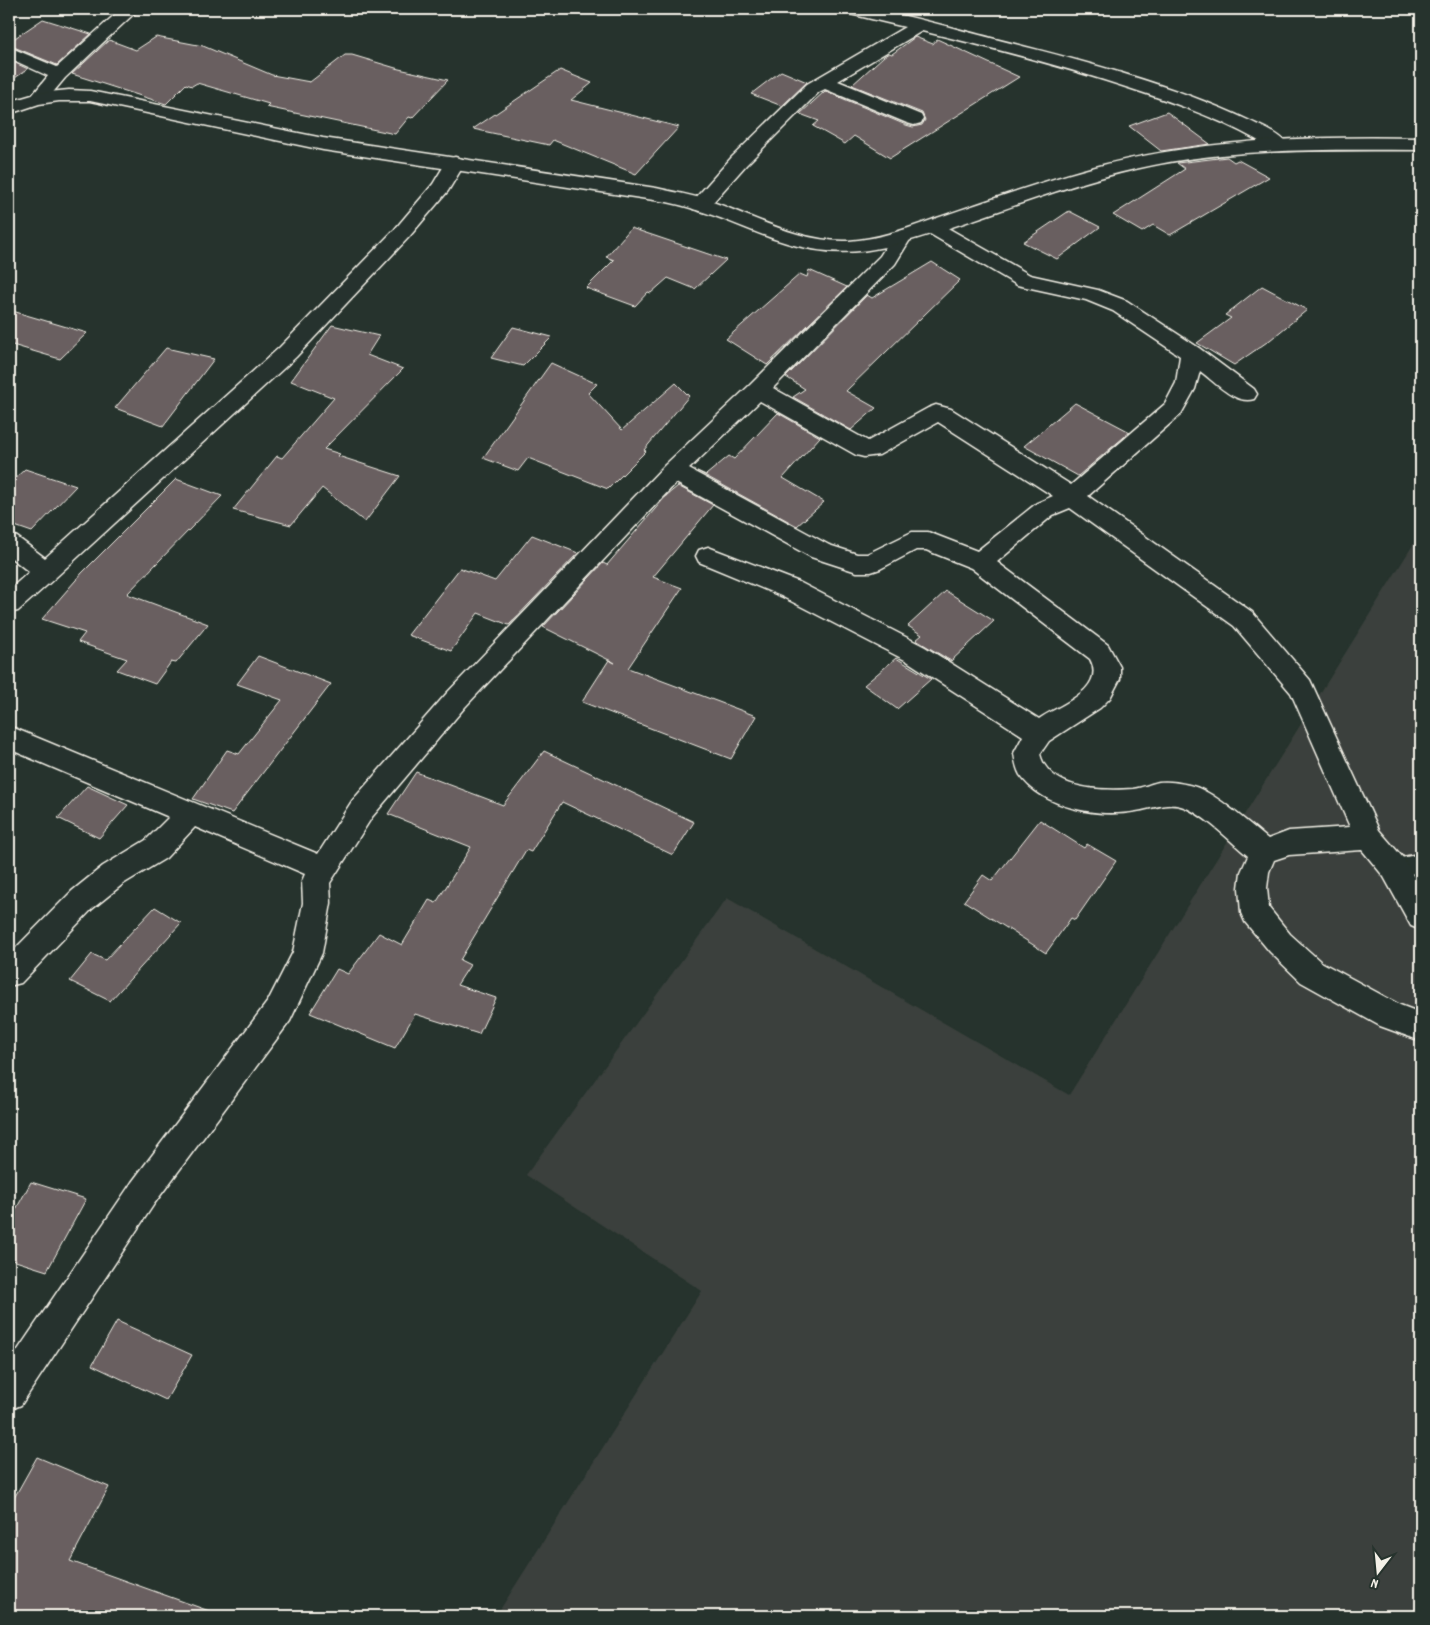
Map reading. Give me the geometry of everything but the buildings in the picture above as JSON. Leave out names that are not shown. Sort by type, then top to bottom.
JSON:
[{"type":"street","points":[[39,98],[59,74],[131,9]]},
{"type":"street","points":[[852,9],[1032,54],[1133,83],[1224,116],[1279,145]]},
{"type":"street","points":[[700,204],[739,161],[813,88],[919,26]]},
{"type":"street","points":[[9,52],[59,74]]},
{"type":"street","points":[[824,82],[914,119]]},
{"type":"street","points":[[9,109],[39,98],[60,94],[90,96],[323,144],[656,194],[700,204],[759,229],[803,242],[850,247],[901,238],[1096,172],[1154,160],[1212,150],[1279,145],[1421,144]]},
{"type":"street","points":[[9,604],[288,352],[402,232],[440,187],[455,163]]},
{"type":"street","points":[[932,227],[1024,280],[1091,296],[1120,306],[1191,353],[1246,394]]},
{"type":"street","points":[[9,1394],[143,1193],[279,1011],[307,953],[317,902],[316,881],[362,809],[456,700],[673,470],[758,390],[888,260],[901,238]]},
{"type":"street","points":[[980,562],[1018,533],[1045,509],[1072,497],[1173,409],[1185,392],[1191,353]]},
{"type":"street","points":[[758,390],[864,449],[871,449],[936,413],[943,414],[1072,497],[1243,619],[1301,687],[1369,838],[1394,868],[1421,917]]},
{"type":"street","points":[[673,470],[820,551],[840,559],[857,563],[871,563],[912,540],[928,541],[980,562],[1099,652],[1107,662],[1108,674],[1094,700],[1039,733],[1027,753],[1030,767],[1045,783],[1070,796],[1104,801],[1135,800],[1161,793],[1189,796],[1217,814],[1264,852]]},
{"type":"street","points":[[9,543],[46,572]]},
{"type":"street","points":[[708,556],[790,589],[908,650],[1039,733]]},
{"type":"street","points":[[9,737],[323,869]]},
{"type":"street","points":[[12,974],[82,900],[113,875],[156,849],[190,814]]},
{"type":"street","points":[[1369,838],[1289,843],[1264,852],[1255,872],[1253,888],[1255,913],[1280,942],[1311,972],[1391,1016],[1421,1027]]},
{"type":"lane","points":[[1394,868],[1421,863]]},
{"type":"shaded area","points":[[1421,532],[1421,1616],[496,1616],[702,1291],[526,1175],[727,898],[1069,1095]]}]
